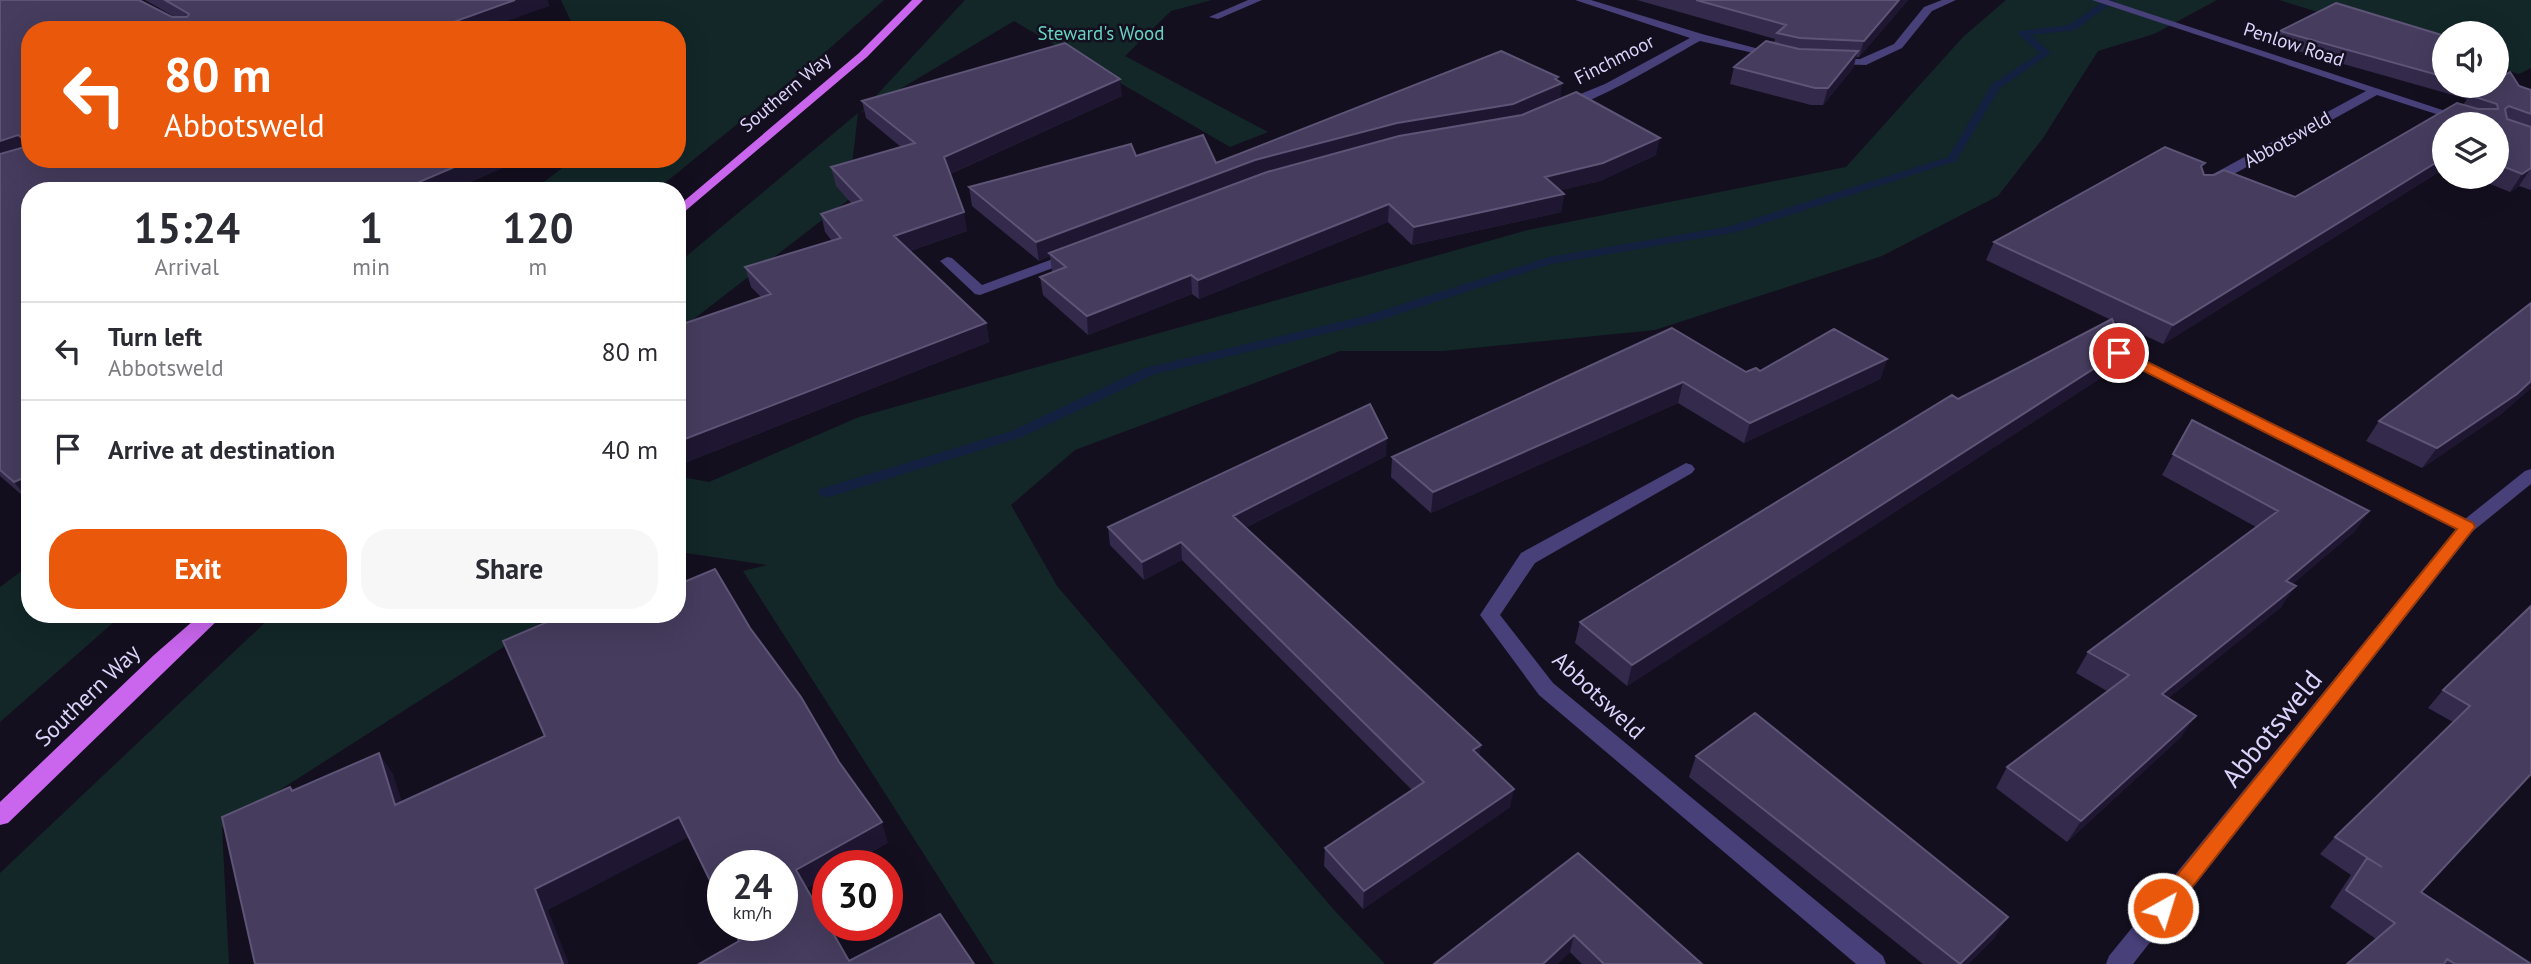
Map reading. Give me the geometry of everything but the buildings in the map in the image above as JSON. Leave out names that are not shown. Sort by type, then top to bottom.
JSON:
[{"type":"main road","name":"Southern Way","points":[[686,206],[863,55],[918,0]]},
{"type":"main road","name":"Southern Way","points":[[0,816],[161,660],[204,623]]},
{"type":"street","points":[[1214,17],[1257,0]]},
{"type":"street","name":"Finchmoor","points":[[1580,0],[1699,37],[1783,57]]},
{"type":"street","points":[[1822,61],[1862,63],[1898,46],[1928,9],[1951,0]]},
{"type":"street","name":"Penlow Road","points":[[2097,0],[2441,112]]},
{"type":"street","name":"Finchmoor","points":[[1550,112],[1609,86],[1699,37]]},
{"type":"street","name":"Abbotsweld","points":[[2200,187],[2375,91]]},
{"type":"street","points":[[947,261],[980,291],[1084,251]]},
{"type":"street","points":[[2119,353],[2467,527]]},
{"type":"street","name":"Abbotsweld","points":[[1686,469],[1528,558],[1490,615],[1546,689],[1874,964]]},
{"type":"street","name":"Abbotsweld","points":[[2118,964],[2467,527],[2531,475]]},
{"type":"green space","points":[[561,0],[884,0],[821,56],[686,166],[686,21],[571,21]]},
{"type":"green space","name":"Steward's Wood","points":[[965,0],[1212,0],[1171,11],[1125,56],[1268,132],[1230,147],[1014,21],[860,113]]},
{"type":"green space","points":[[2006,0],[2217,0],[2154,34],[2098,51],[2043,138],[1998,196],[1882,256],[1655,330],[1443,351],[1340,351],[1075,450],[1011,505],[1057,586],[1334,910],[1385,964],[994,964],[743,571],[767,565],[686,553],[686,478],[709,482],[859,417],[1528,230],[1846,167],[1963,37]]},
{"type":"green space","points":[[2279,0],[2531,0],[2531,68],[2519,74],[2509,71],[2509,21],[2432,21],[2432,47]]},
{"type":"green space","points":[[858,113],[848,200],[686,325],[686,256]]},
{"type":"green space","points":[[562,168],[683,168],[666,182],[544,182]]},
{"type":"green space","points":[[21,572],[21,623],[113,623],[0,722],[0,587]]},
{"type":"green space","points":[[264,623],[541,623],[222,827],[229,964],[0,964],[0,873]]},
{"type":"waterway","points":[[826,493],[1017,434],[1150,371],[1369,319],[1549,261],[1733,229],[1952,159],[1996,86],[2046,53],[2022,33],[2072,28],[2111,0]]},
{"type":"route","points":[[2119,353],[2467,527],[2163,908]]}]
